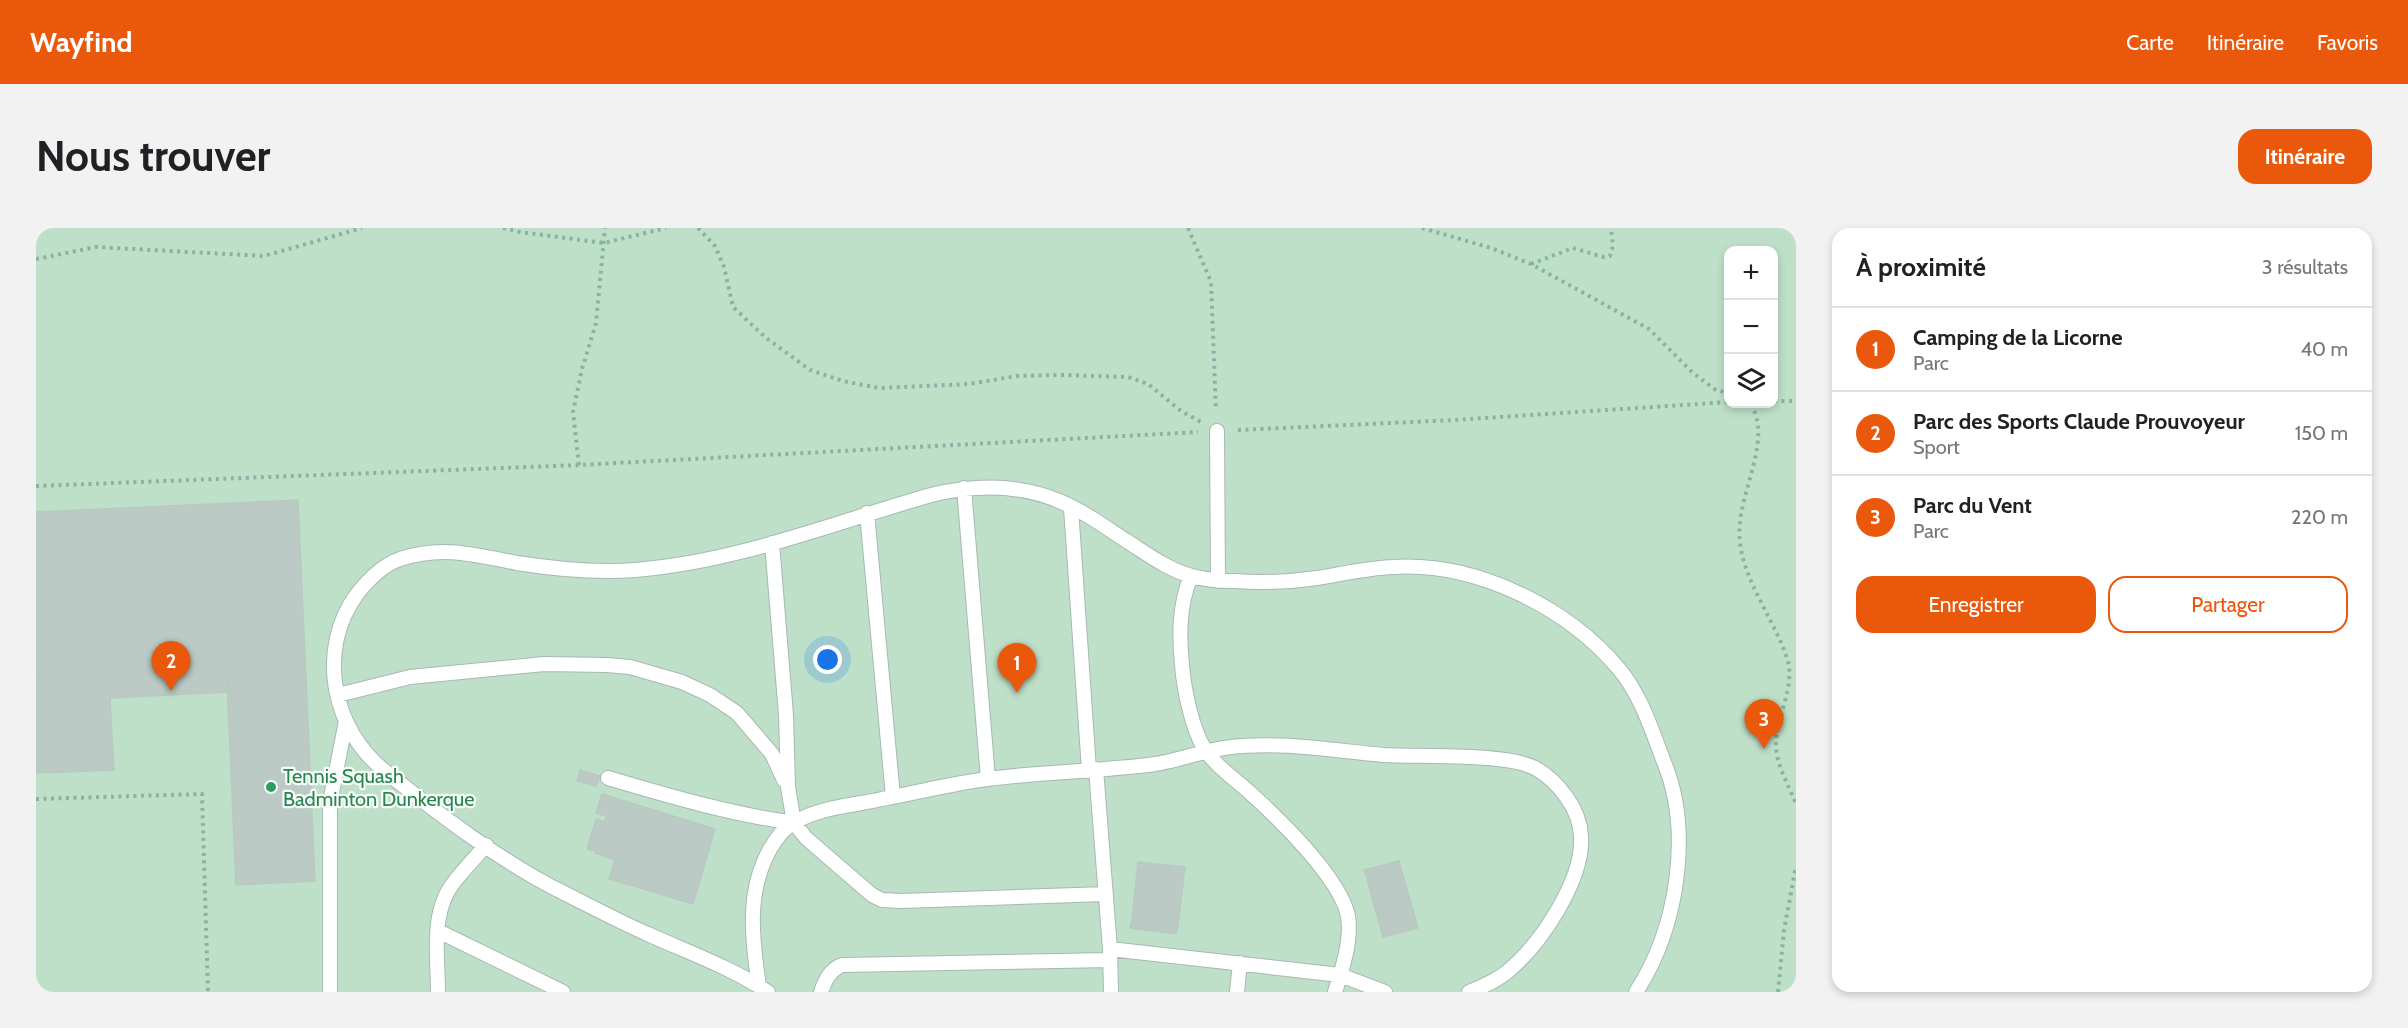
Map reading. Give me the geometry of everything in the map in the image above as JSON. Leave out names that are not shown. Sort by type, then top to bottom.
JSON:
[{"type":"lane","points":[[1217,431],[1218,580]]},
{"type":"lane","points":[[764,989],[562,892],[462,830],[383,770],[364,752],[346,722],[338,695],[334,671],[335,640],[342,618],[364,585],[376,573],[399,560],[436,552],[460,551],[518,563],[554,567],[597,571],[634,570],[702,560],[772,543],[931,495],[964,488],[986,487],[1019,491],[1058,501],[1159,561],[1191,576],[1264,583],[1394,567],[1445,570],[1500,585],[1540,603],[1585,635],[1620,670],[1643,710],[1669,774],[1678,827],[1677,875],[1668,926],[1636,992]]},
{"type":"lane","points":[[964,488],[988,779]]},
{"type":"lane","points":[[1071,508],[1092,770],[1106,894],[1112,992]]},
{"type":"lane","points":[[867,513],[893,797]]},
{"type":"lane","points":[[772,543],[786,715],[788,787],[794,823],[806,838],[831,862],[872,895],[882,900],[1106,894]]},
{"type":"lane","points":[[1191,576],[1186,590],[1179,634],[1183,681],[1192,716],[1213,761],[1259,801],[1297,839],[1337,889],[1348,916],[1348,939],[1335,992]]},
{"type":"lane","points":[[338,695],[410,677],[544,664],[630,667],[682,682],[710,695],[737,713],[772,754],[788,787]]},
{"type":"lane","points":[[330,992],[330,802],[346,722]]},
{"type":"lane","points":[[764,989],[753,945],[752,910],[757,879],[776,839],[794,823],[819,812],[951,784],[1152,764],[1231,747],[1269,746],[1386,755],[1499,760],[1533,767],[1559,785],[1574,809],[1582,835],[1578,859],[1560,909],[1507,972],[1469,992]]},
{"type":"lane","points":[[608,778],[706,807],[753,818],[794,823]]},
{"type":"lane","points":[[438,992],[438,930],[443,901],[458,878],[486,845]]},
{"type":"lane","points":[[438,930],[563,992]]},
{"type":"lane","points":[[821,992],[824,982],[834,968],[842,965],[1110,954],[1240,963],[1340,975],[1385,992]]},
{"type":"lane","points":[[1237,992],[1240,963]]},
{"type":"path","points":[[36,259],[96,248],[264,256],[362,228]]},
{"type":"path","points":[[502,228],[604,243],[666,228]]},
{"type":"path","points":[[579,465],[573,412],[582,369],[596,323],[605,228]]},
{"type":"path","points":[[698,228],[715,246],[724,267],[733,307],[765,337],[810,370],[843,381],[879,388],[969,384],[1017,376],[1128,377],[1148,384],[1181,411]]},
{"type":"path","points":[[1188,228],[1211,282],[1217,431]]},
{"type":"path","points":[[1422,228],[1491,248],[1530,264],[1649,329],[1693,373],[1716,390],[1724,392]]},
{"type":"path","points":[[1530,264],[1573,248],[1604,257],[1610,256],[1611,228]]},
{"type":"path","points":[[1778,401],[1796,401]]},
{"type":"path","points":[[36,486],[579,465],[1455,420],[1724,402]]},
{"type":"path","points":[[1753,408],[1758,426],[1754,459],[1740,524],[1740,544],[1749,575],[1788,659],[1789,686],[1779,721],[1776,746],[1796,804]]},
{"type":"path","points":[[36,799],[202,794],[208,992]]},
{"type":"path","points":[[1778,992],[1784,930],[1796,866]]},
{"type":"green space","points":[[36,228],[1796,228],[1796,992],[36,992]]},
{"type":"building","name":"Tennis Squash Badminton Dunkerque","points":[[298,500],[315,881],[236,885],[225,636],[199,637],[200,668],[36,675],[36,512]]},
{"type":"building","points":[[225,636],[228,692],[110,698],[114,770],[36,773],[36,675],[200,668],[199,637]]},
{"type":"building","points":[[580,770],[600,776],[596,786],[577,781]]},
{"type":"building","points":[[602,794],[715,829],[693,904],[650,891],[656,873],[635,866],[630,885],[609,879],[615,860],[587,849],[596,819],[605,822],[606,816],[596,813]]},
{"type":"building","points":[[1399,861],[1418,928],[1383,937],[1381,929],[1410,920],[1396,869],[1367,877],[1364,870]]},
{"type":"building","points":[[1138,862],[1155,864],[1154,873],[1137,871]]},
{"type":"building","points":[[1155,864],[1169,865],[1168,874],[1184,875],[1178,925],[1132,920],[1137,871],[1154,873]]},
{"type":"building","points":[[1169,865],[1185,867],[1184,875],[1168,874]]},
{"type":"building","points":[[635,866],[656,873],[650,891],[630,885]]},
{"type":"building","points":[[1396,869],[1407,909],[1401,910],[1405,922],[1387,927],[1383,914],[1377,916],[1370,891],[1375,889],[1371,876]]},
{"type":"building","points":[[1371,876],[1375,889],[1370,891],[1367,877]]},
{"type":"building","points":[[1407,909],[1410,920],[1405,922],[1401,910]]},
{"type":"building","points":[[1383,914],[1387,927],[1381,929],[1377,916]]},
{"type":"building","points":[[1132,920],[1178,925],[1176,934],[1130,928]]},
{"type":"place","name":"Parc des Sports Claude Prouvoyeur","points":[[171,691]]},
{"type":"place","name":"Camping de la Licorne","points":[[1017,693]]},
{"type":"place","name":"Parc du Vent","points":[[1764,749]]},
{"type":"place","name":"Tennis Squash Badminton Dunkerque","points":[[271,787]]}]
